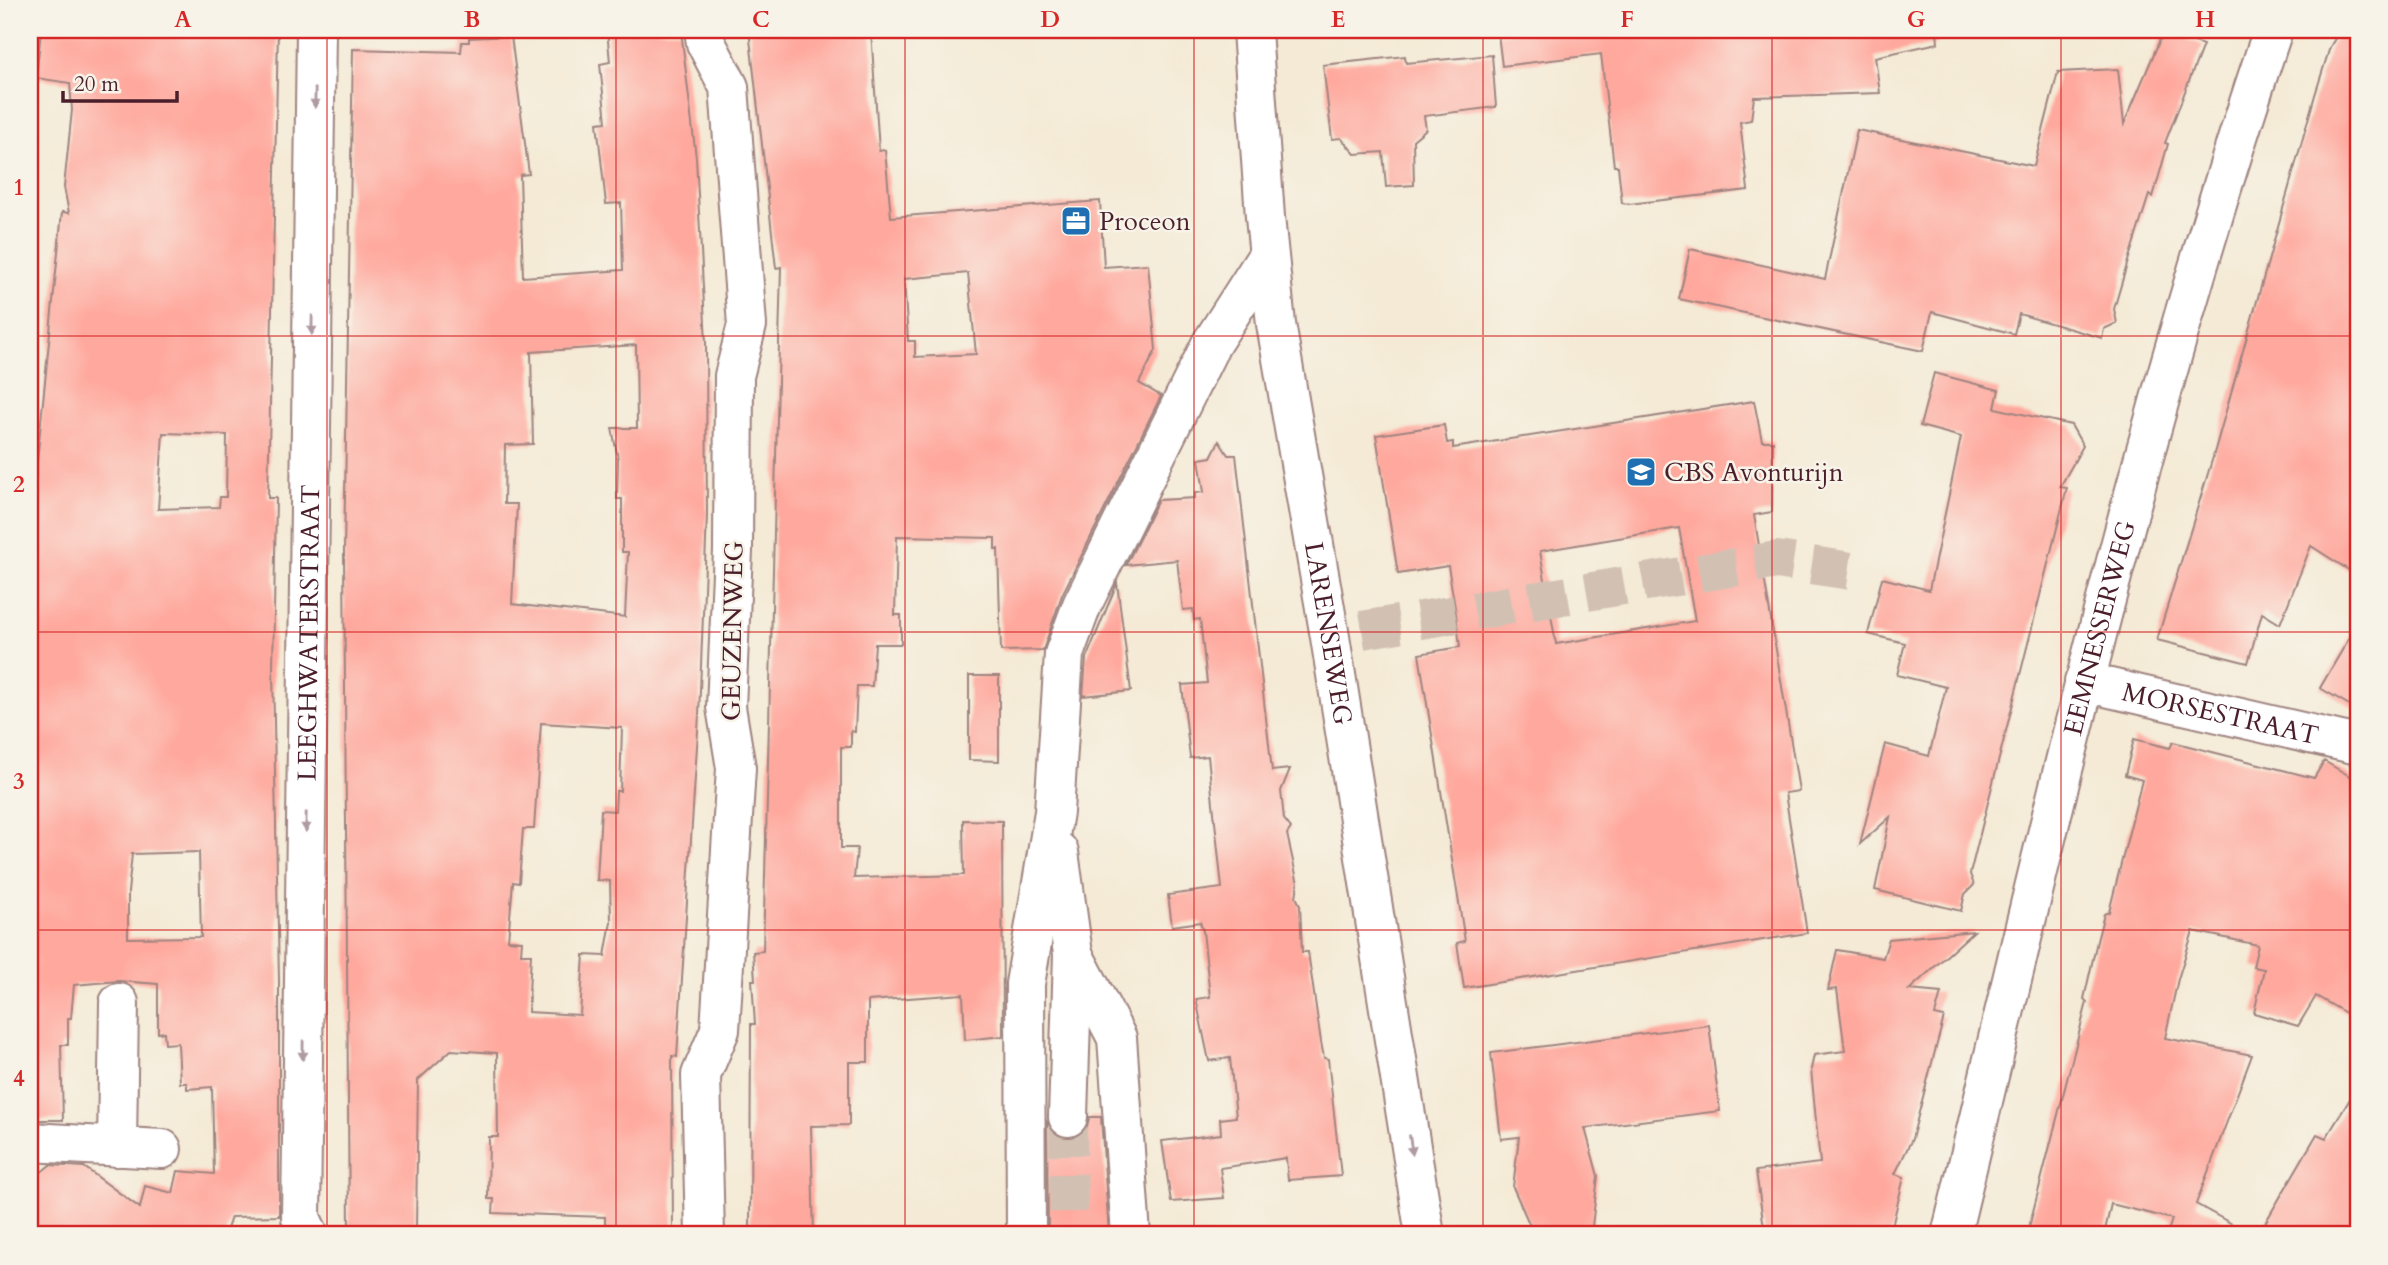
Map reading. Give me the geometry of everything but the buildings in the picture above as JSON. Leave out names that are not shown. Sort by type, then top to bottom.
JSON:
[{"type":"street","name":"LEEGHWATERSTRAAT","points":[[309,1235],[301,1218],[316,30]]},
{"type":"street","name":"GEUZENWEG","points":[[704,30],[706,43],[729,87],[747,325],[734,376],[733,551],[726,707],[736,768],[720,1030],[701,1075],[705,1235]]},
{"type":"street","name":"LARENSEWEG","points":[[1252,30],[1268,255],[1276,324],[1425,1235]]},
{"type":"street","name":"EEMNESSERWEG","points":[[1951,1235],[2084,682],[2159,401],[2222,181],[2273,30]]},
{"type":"street","points":[[1026,1235],[1025,984],[1054,812],[1064,654],[1082,605],[1211,344],[1268,255]]},
{"type":"street","name":"MORSESTRAAT","points":[[2084,682],[2358,745]]},
{"type":"street","points":[[1054,812],[1073,954],[1068,1117]]},
{"type":"street","points":[[1073,954],[1117,1038],[1131,1235]]},
{"type":"street","points":[[117,1147],[119,1003]]},
{"type":"street","points":[[30,1142],[162,1149]]},
{"type":"tunnel","points":[[1362,630],[1777,560],[1858,572]]},
{"type":"tunnel","points":[[1068,1117],[1069,1235]]},
{"type":"place","name":"Proceon","points":[[1076,221]]},
{"type":"place","name":"CBS Avonturijn","points":[[1641,472]]}]
